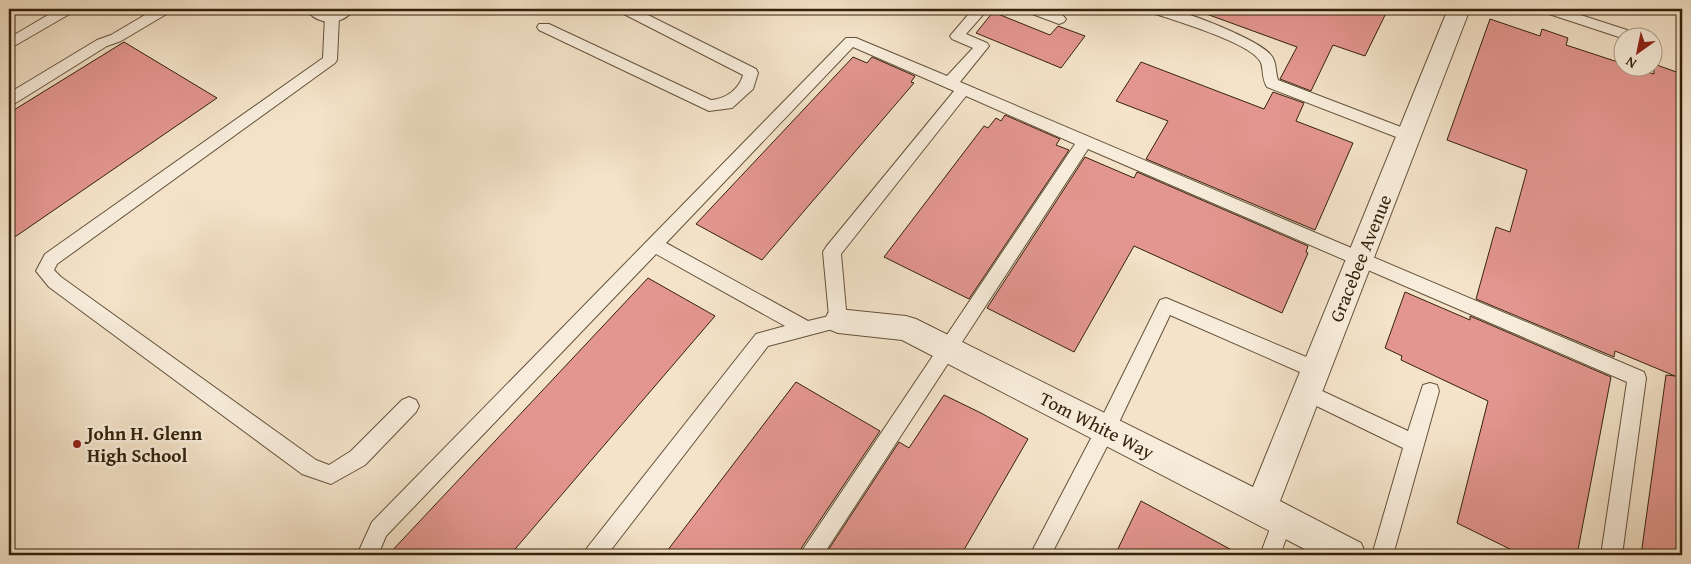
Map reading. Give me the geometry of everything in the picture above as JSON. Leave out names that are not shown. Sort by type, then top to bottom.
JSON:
[{"type":"street","name":"Gracebee Avenue","points":[[1272,514],[1311,381],[1409,136],[1455,10]]},
{"type":"street","name":"Tom White Way","points":[[838,321],[906,328],[1349,555]]},
{"type":"lane","points":[[9,44],[68,9]]},
{"type":"lane","points":[[9,100],[102,43],[116,38],[164,9]]},
{"type":"lane","points":[[544,27],[709,106],[727,104],[748,85],[751,73],[625,9]]},
{"type":"lane","points":[[594,555],[762,340],[838,321],[832,252],[957,86],[982,46],[957,36],[981,9]]},
{"type":"lane","points":[[1032,9],[1058,19]]},
{"type":"lane","points":[[1155,9],[1242,42],[1259,51],[1266,58],[1268,65],[1267,74],[1272,83],[1409,136]]},
{"type":"lane","points":[[1548,9],[1614,30]]},
{"type":"lane","points":[[331,11],[330,60],[52,259],[45,271],[55,282],[309,467],[331,475],[358,458],[409,406]]},
{"type":"lane","points":[[367,555],[379,529],[851,41],[1637,378],[1612,555]]},
{"type":"lane","points":[[811,555],[1085,142]]},
{"type":"lane","points":[[654,245],[806,330]]},
{"type":"lane","points":[[1040,555],[1106,429],[1166,305],[1311,381],[1415,444]]},
{"type":"lane","points":[[1382,555],[1430,391]]},
{"type":"lane","points":[[1270,555],[1272,514]]},
{"type":"building","points":[[1201,9],[1388,9],[1365,56],[1333,45],[1311,91],[1280,79],[1297,47],[1201,12]]},
{"type":"building","points":[[993,12],[1050,35],[1058,26],[1085,36],[1061,68],[976,33]]},
{"type":"building","points":[[1490,19],[1540,36],[1542,29],[1568,38],[1566,45],[1614,61],[1614,78],[1664,78],[1664,68],[1682,74],[1682,555],[1641,555],[1666,375],[1675,376],[1615,351],[1614,357],[1476,299],[1496,227],[1510,232],[1527,170],[1447,140]]},
{"type":"building","points":[[124,42],[217,98],[9,241],[9,113]]},
{"type":"building","points":[[853,57],[867,63],[872,57],[915,76],[911,82],[914,83],[762,260],[696,224]]},
{"type":"building","points":[[1141,62],[1264,109],[1273,92],[1304,103],[1296,121],[1353,143],[1315,230],[1146,159],[1168,121],[1116,101]]},
{"type":"building","points":[[1005,115],[1060,139],[1056,145],[1069,150],[969,299],[884,257],[984,126],[988,128],[996,118],[1001,121]]},
{"type":"building","points":[[1085,157],[1134,178],[1137,172],[1308,246],[1306,252],[1308,253],[1282,313],[1134,246],[1074,352],[987,308]]},
{"type":"building","points":[[648,278],[715,316],[510,555],[388,555]]},
{"type":"building","points":[[1405,292],[1470,320],[1470,316],[1611,377],[1577,555],[1522,555],[1457,523],[1488,401],[1401,360],[1402,356],[1385,348]]},
{"type":"building","points":[[796,382],[880,431],[802,547],[799,555],[664,555]]},
{"type":"building","points":[[944,395],[1028,439],[961,555],[825,555],[899,442],[909,448]]},
{"type":"building","points":[[1141,501],[1241,555],[1115,555]]},
{"type":"place","name":"John H. Glenn High School","points":[[77,444]]}]
